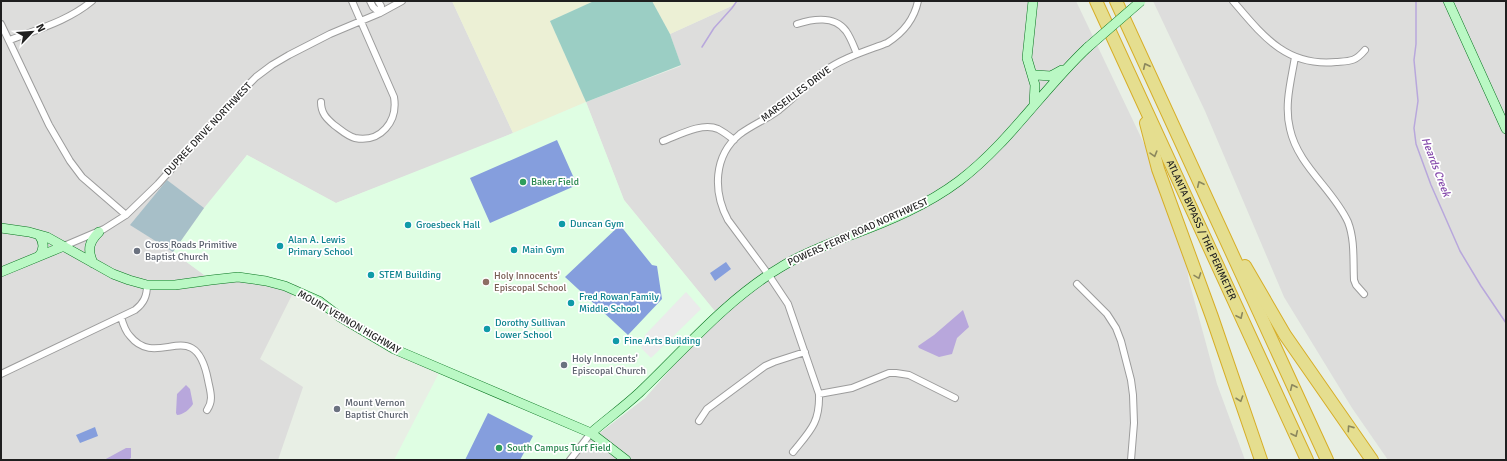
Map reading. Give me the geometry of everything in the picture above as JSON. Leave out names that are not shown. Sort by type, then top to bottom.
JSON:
[{"type":"highway","name":"ATLANTA BYPASS / THE PERIMETER","points":[[1096,1],[1307,460]]},
{"type":"highway","name":"ATLANTA BYPASS / THE PERIMETER","points":[[1116,1],[1327,460]]},
{"type":"highway","points":[[1142,102],[1158,169],[1212,317],[1260,460]]},
{"type":"highway","points":[[1216,219],[1286,335],[1372,460]]},
{"type":"street","points":[[10,40],[64,19],[82,9],[92,1]]},
{"type":"street","points":[[321,102],[322,111],[327,119],[344,134],[355,138],[365,139],[376,136],[385,130],[392,120],[395,109],[394,97],[352,1]]},
{"type":"street","points":[[370,1],[373,7],[380,13]]},
{"type":"street","points":[[378,1],[381,6],[380,13]]},
{"type":"street","name":"DUPREE DRIVE NORTHWEST","points":[[64,246],[99,232],[114,224],[126,215],[158,184],[256,77],[289,54],[330,34],[361,22],[402,1]]},
{"type":"street","name":"MARSEILLES DRIVE","points":[[819,394],[788,304],[728,220],[719,200],[717,184],[719,167],[725,152],[734,140],[745,130],[770,116],[824,71],[857,54],[887,43],[895,38],[909,23],[918,1]]},
{"type":"street","points":[[1033,1],[1027,50],[1029,66],[1036,89],[1034,105]]},
{"type":"street","points":[[1036,75],[1051,76],[1061,71],[1072,63],[1088,47],[1141,1]]},
{"type":"street","points":[[1233,1],[1267,40],[1295,57],[1327,63],[1351,61],[1359,57],[1365,50]]},
{"type":"street","points":[[1450,3],[1506,129]]},
{"type":"street","points":[[796,24],[817,19],[835,22],[846,32],[857,54]]},
{"type":"street","points":[[1,24],[10,40],[49,125],[70,161],[82,177],[126,215]]},
{"type":"street","points":[[1295,57],[1287,103],[1290,131],[1301,156],[1340,208],[1348,222],[1352,240],[1354,280],[1356,285],[1364,294]]},
{"type":"street","name":"POWERS FERRY ROAD NORTHWEST","points":[[591,433],[639,392],[723,311],[768,274],[804,254],[880,224],[934,198],[960,180],[987,157],[1072,63]]},
{"type":"street","points":[[1029,66],[1049,89]]},
{"type":"street","points":[[663,141],[699,128],[706,127],[718,130],[734,140]]},
{"type":"street","name":"MOUNT VERNON HIGHWAY","points":[[1,228],[39,235],[64,246],[121,278],[147,285],[175,285],[238,278],[266,281],[285,286],[319,301],[340,317],[394,349],[591,433],[626,460]]},
{"type":"street","points":[[97,265],[89,252],[90,244],[99,232]]},
{"type":"street","points":[[39,235],[44,245],[40,256]]},
{"type":"street","points":[[1,272],[64,246]]},
{"type":"street","points":[[1077,284],[1107,314],[1116,328],[1121,341],[1131,380],[1133,395],[1134,423],[1131,460]]},
{"type":"street","points":[[1,374],[121,317],[140,305],[146,298],[147,285]]},
{"type":"street","points":[[121,317],[126,332],[142,346],[159,349],[182,345],[199,353],[205,364],[212,397],[211,404],[207,410]]},
{"type":"street","points":[[699,421],[707,409],[765,366],[805,352]]},
{"type":"street","points":[[793,452],[816,422],[819,408],[819,394],[852,388],[889,374],[896,373],[909,375],[955,398]]},
{"type":"street","points":[[570,460],[591,433]]},
{"type":"shaded area","points":[[1,1],[452,1],[513,133],[336,203],[247,155],[173,252],[211,280],[254,278],[297,285],[260,359],[303,387],[278,460],[1,460]]},
{"type":"shaded area","points":[[452,1],[594,1],[550,21],[586,102],[513,133]]},
{"type":"shaded area","points":[[594,1],[652,1],[670,34],[681,65],[586,102],[550,21]]},
{"type":"shaded area","points":[[652,1],[738,1],[736,4],[670,34]]},
{"type":"shaded area","points":[[738,1],[1076,1],[1180,219],[1189,281],[1217,384],[1245,460],[572,460],[593,438],[645,398],[718,315],[624,200],[586,102],[681,66],[670,34],[736,4]]},
{"type":"shaded area","points":[[1153,1],[1506,1],[1506,460],[1388,460],[1352,408],[1284,297],[1205,111]]},
{"type":"shaded area","name":"Holy Innocents' Episcopal School","points":[[586,102],[624,200],[718,315],[645,398],[593,438],[572,460],[394,460],[441,369],[340,317],[297,285],[254,278],[211,280],[173,252],[204,208],[247,155],[336,203],[513,133]]},
{"type":"shaded area","name":"Baker Field","points":[[557,140],[577,185],[490,223],[470,178]]},
{"type":"shaded area","points":[[167,180],[204,208],[173,252],[130,225]]},
{"type":"shaded area","points":[[620,225],[652,265],[657,266],[662,299],[628,335],[565,277]]},
{"type":"shaded area","points":[[726,262],[731,269],[715,281],[710,273]]},
{"type":"shaded area","points":[[686,292],[701,309],[651,358],[641,348],[645,335]]},
{"type":"shaded area","points":[[963,310],[969,327],[957,338],[952,354],[939,357],[919,348],[918,346],[934,335]]},
{"type":"shaded area","points":[[186,385],[190,389],[193,404],[182,414],[177,415],[177,394]]},
{"type":"shaded area","name":"South Campus Turf Field","points":[[488,413],[533,436],[520,460],[465,460]]},
{"type":"shaded area","points":[[95,427],[98,436],[80,443],[76,435]]},
{"type":"shaded area","points":[[126,448],[131,448],[131,458],[128,460],[104,460]]},
{"type":"waterway","points":[[702,47],[714,28],[737,1]]},
{"type":"waterway","name":"Heards Creek","points":[[1416,1],[1416,44],[1414,60],[1418,101],[1414,128],[1416,144],[1431,185],[1460,251],[1506,323]]},
{"type":"place","name":"Baker Field","points":[[523,182]]},
{"type":"place","name":"Duncan Gym","points":[[562,224]]},
{"type":"place","name":"Groesbeck Hall","points":[[408,225]]},
{"type":"place","name":"Alan A. Lewis Primary School","points":[[280,246]]},
{"type":"place","name":"Main Gym","points":[[514,250]]},
{"type":"place","name":"Cross Roads Primitive Baptist Church","points":[[137,251]]},
{"type":"place","name":"STEM Building","points":[[371,275]]},
{"type":"place","name":"Holy Innocents' Episcopal School","points":[[486,282]]},
{"type":"place","name":"Fred Rowan Family Middle School","points":[[571,303]]},
{"type":"place","name":"Dorothy Sullivan Lower School","points":[[487,329]]},
{"type":"place","name":"Fine Arts Building","points":[[616,341]]},
{"type":"place","name":"Holy Innocents' Episcopal Church","points":[[564,365]]},
{"type":"place","name":"Mount Vernon Baptist Church","points":[[337,409]]},
{"type":"place","name":"South Campus Turf Field","points":[[499,448]]}]
